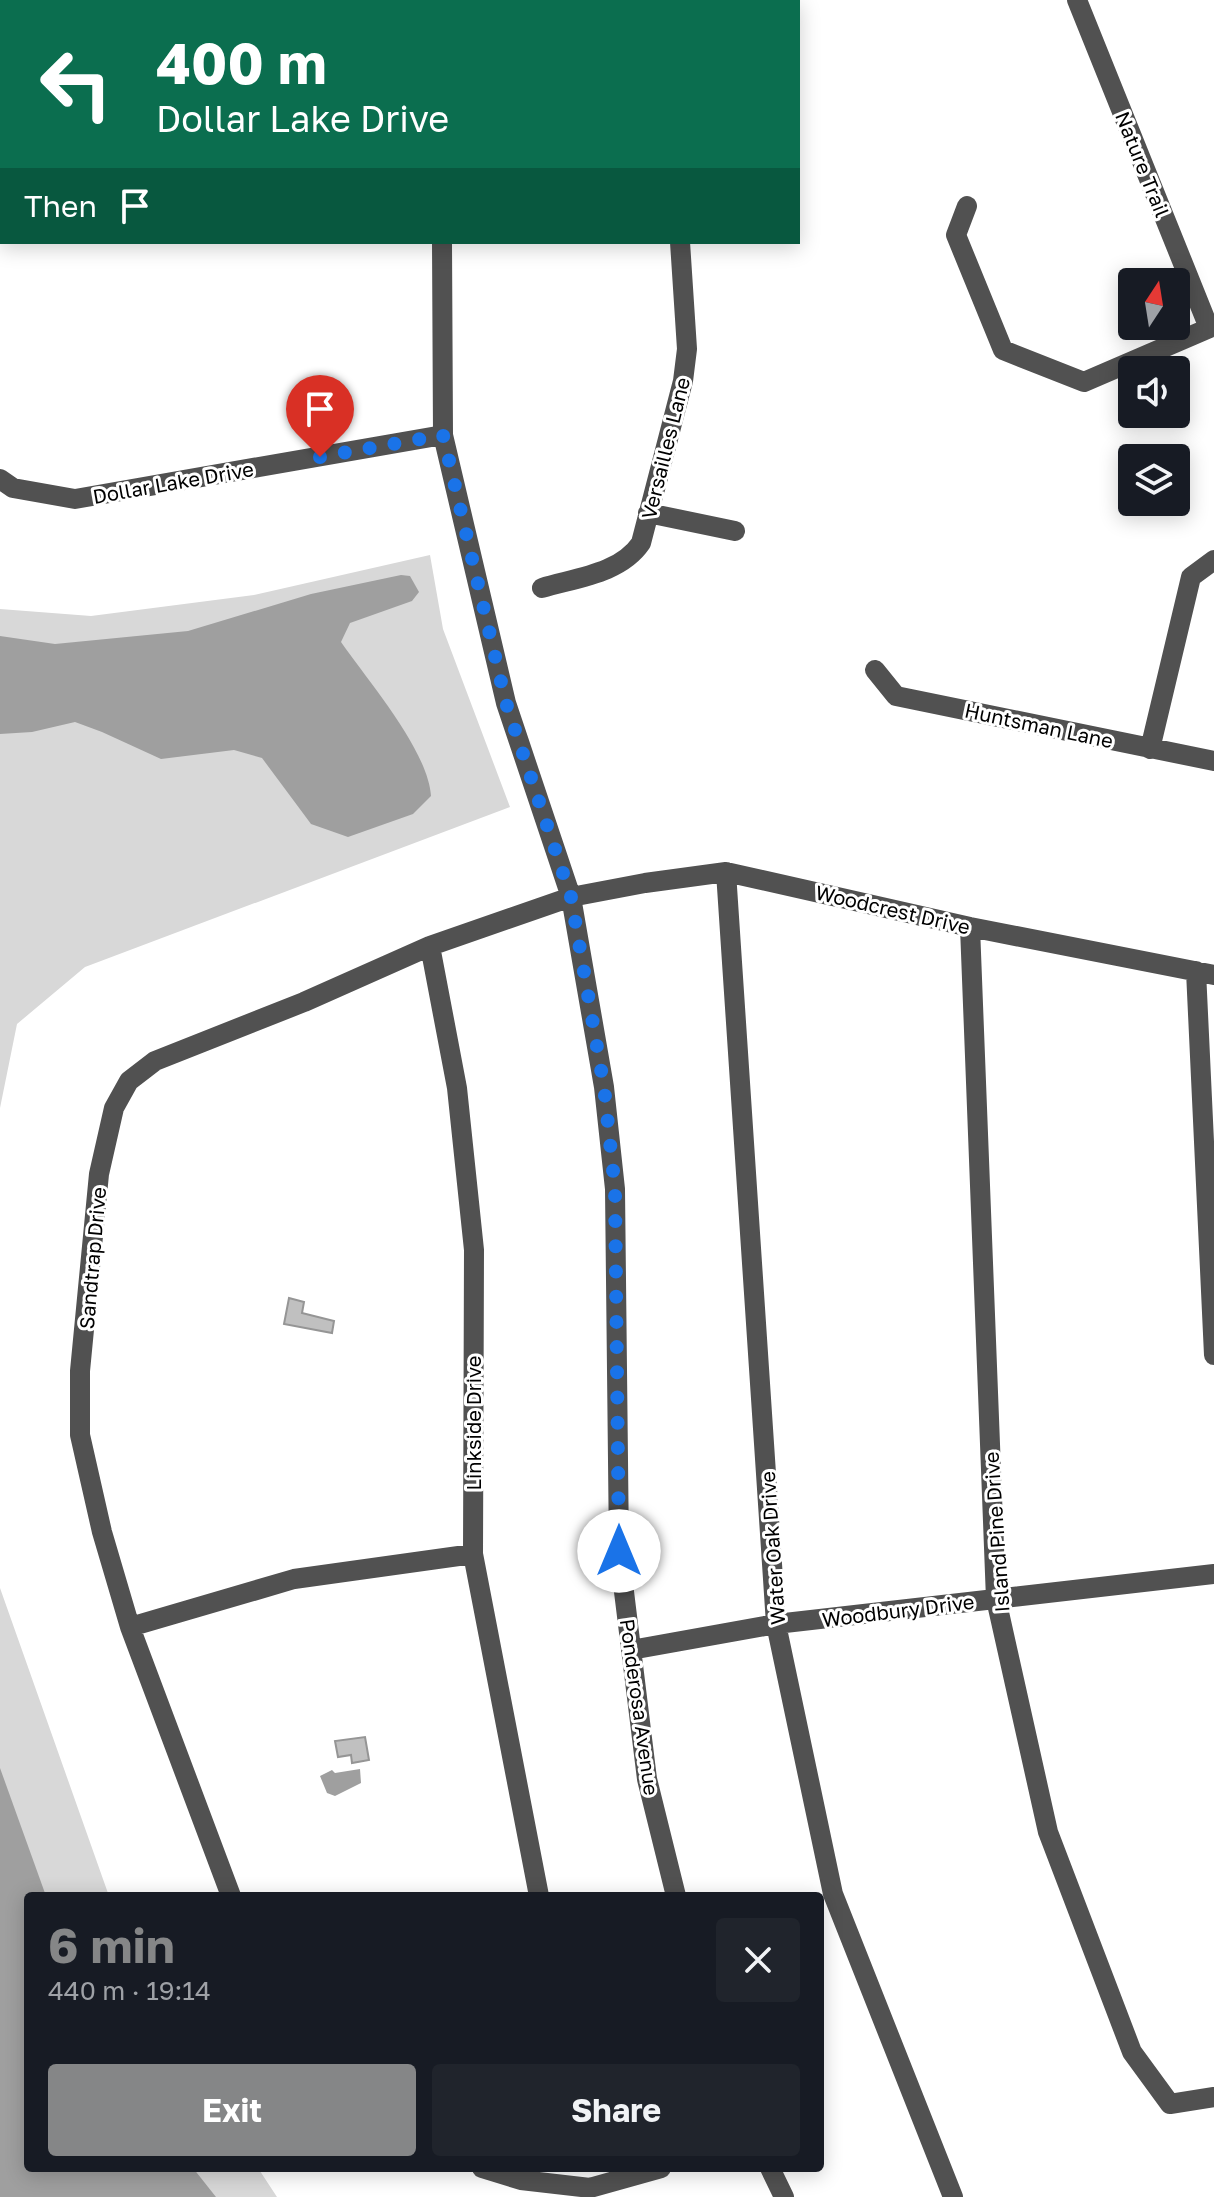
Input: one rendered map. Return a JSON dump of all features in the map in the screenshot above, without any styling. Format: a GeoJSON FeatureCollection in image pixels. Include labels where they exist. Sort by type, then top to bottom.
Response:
{"type":"FeatureCollection","features":[{"type":"Feature","properties":{"kind":"street","name":"Nature Trail"},"geometry":{"type":"LineString","coordinates":[[1077,0],[1211,327]]}},
{"type":"Feature","properties":{"kind":"street"},"geometry":{"type":"LineString","coordinates":[[967,206],[956,235],[1003,350],[1084,382],[1211,327]]}},
{"type":"Feature","properties":{"kind":"street","name":"Ponderosa Avenue"},"geometry":{"type":"LineString","coordinates":[[442,244],[443,435],[506,703],[571,897],[604,1087],[615,1189],[619,1551],[647,1779],[675,1892]]}},
{"type":"Feature","properties":{"kind":"street","name":"Versailles Lane"},"geometry":{"type":"LineString","coordinates":[[542,588],[622,563],[641,543],[683,381],[687,349],[680,244]]}},
{"type":"Feature","properties":{"kind":"street","name":"Dollar Lake Drive"},"geometry":{"type":"LineString","coordinates":[[0,479],[13,488],[75,499],[443,435]]}},
{"type":"Feature","properties":{"kind":"street"},"geometry":{"type":"LineString","coordinates":[[648,513],[735,531]]}},
{"type":"Feature","properties":{"kind":"street"},"geometry":{"type":"LineString","coordinates":[[1150,749],[1191,577],[1214,560]]}},
{"type":"Feature","properties":{"kind":"street","name":"Huntsman Lane"},"geometry":{"type":"LineString","coordinates":[[875,670],[896,696],[1214,761]]}},
{"type":"Feature","properties":{"kind":"street","name":"Woodcrest Drive"},"geometry":{"type":"LineString","coordinates":[[571,897],[726,872],[970,927],[1205,973]]}},
{"type":"Feature","properties":{"kind":"street","name":"Water Oak Drive"},"geometry":{"type":"LineString","coordinates":[[726,872],[776,1624],[833,1894],[953,2197]]}},
{"type":"Feature","properties":{"kind":"street","name":"Sandtrap Drive"},"geometry":{"type":"LineString","coordinates":[[229,1892],[130,1627],[102,1532],[80,1435],[80,1371],[99,1174],[114,1108],[129,1081],[155,1061],[304,1002],[430,946],[571,897]]}},
{"type":"Feature","properties":{"kind":"street","name":"Island Pine Drive"},"geometry":{"type":"LineString","coordinates":[[970,927],[996,1599],[1048,1832],[1132,2052],[1170,2104],[1214,2097]]}},
{"type":"Feature","properties":{"kind":"street","name":"Linkside Drive"},"geometry":{"type":"LineString","coordinates":[[430,946],[457,1088],[474,1250],[473,1554],[538,1892]]}},
{"type":"Feature","properties":{"kind":"street"},"geometry":{"type":"LineString","coordinates":[[1205,973],[1214,1355]]}},
{"type":"Feature","properties":{"kind":"street"},"geometry":{"type":"LineString","coordinates":[[130,1627],[294,1579],[473,1554]]}},
{"type":"Feature","properties":{"kind":"street","name":"Woodbury Drive"},"geometry":{"type":"LineString","coordinates":[[631,1650],[776,1624],[1214,1574]]}},
{"type":"Feature","properties":{"kind":"street"},"geometry":{"type":"LineString","coordinates":[[495,2172],[521,2180],[589,2178],[632,2172]]}},
{"type":"Feature","properties":{"kind":"street"},"geometry":{"type":"LineString","coordinates":[[772,2172],[784,2197]]}},
{"type":"Feature","properties":{"kind":"shaded area"},"geometry":{"type":"Polygon","coordinates":[[[430,555],[443,629],[510,807],[85,967],[17,1024],[0,1108],[0,609],[91,616],[254,595],[430,555]]]}},
{"type":"Feature","properties":{"kind":"shaded area"},"geometry":{"type":"Polygon","coordinates":[[[401,575],[410,576],[419,592],[412,601],[350,623],[341,642],[395,716],[419,758],[431,796],[413,814],[348,837],[311,824],[262,758],[234,750],[161,759],[75,722],[32,732],[0,734],[0,636],[55,644],[188,631],[311,594],[401,575]]]}},
{"type":"Feature","properties":{"kind":"shaded area"},"geometry":{"type":"Polygon","coordinates":[[[0,1588],[108,1892],[24,1892],[24,2172],[261,2172],[277,2197],[0,2197],[0,1588]]]}},
{"type":"Feature","properties":{"kind":"shaded area"},"geometry":{"type":"Polygon","coordinates":[[[0,1768],[45,1892],[24,1892],[24,2172],[196,2172],[216,2197],[0,2197],[0,1768]]]}},
{"type":"Feature","properties":{"kind":"shaded area"},"geometry":{"type":"Polygon","coordinates":[[[360,1769],[361,1783],[335,1796],[327,1793],[320,1776],[332,1770],[335,1773],[360,1769]]]}},
{"type":"Feature","properties":{"kind":"building"},"geometry":{"type":"Polygon","coordinates":[[[289,1298],[304,1302],[302,1313],[334,1321],[332,1333],[284,1324],[289,1298]]]}},
{"type":"Feature","properties":{"kind":"building"},"geometry":{"type":"Polygon","coordinates":[[[365,1737],[369,1760],[352,1763],[351,1755],[338,1757],[335,1741],[365,1737]]]}},
{"type":"Feature","properties":{"kind":"route"},"geometry":{"type":"LineString","coordinates":[[320,457],[443,435],[506,703],[571,897],[604,1087],[615,1189],[619,1551]]}}]}
